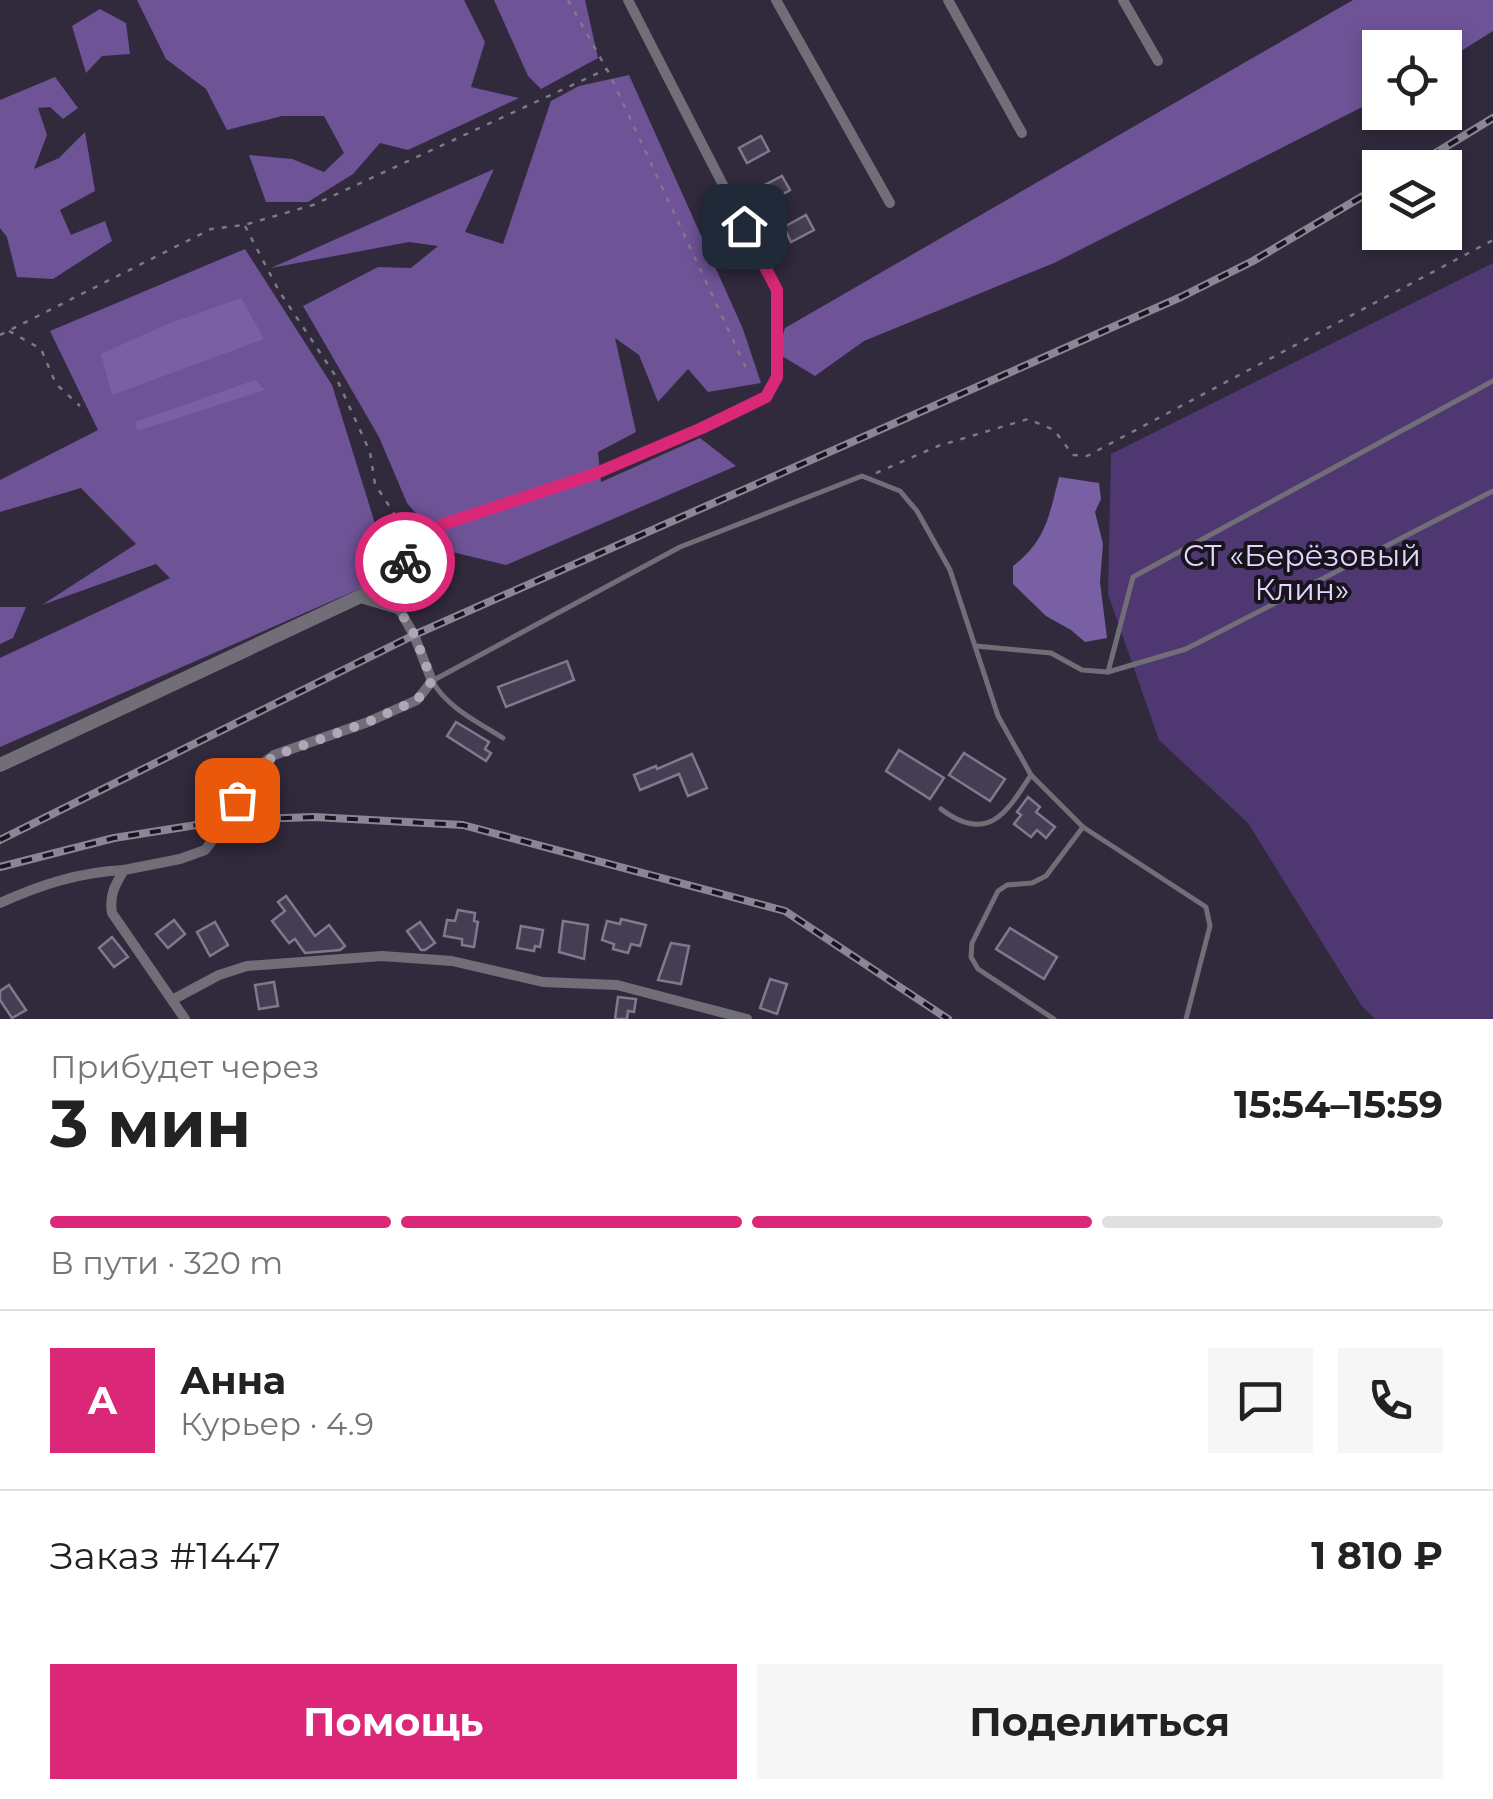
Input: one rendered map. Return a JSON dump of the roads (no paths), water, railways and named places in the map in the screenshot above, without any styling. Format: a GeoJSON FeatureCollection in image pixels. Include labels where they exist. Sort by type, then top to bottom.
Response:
{"type":"FeatureCollection","features":[{"type":"Feature","properties":{"kind":"street"},"geometry":{"type":"LineString","coordinates":[[396,576],[424,534],[592,475],[702,428],[766,397],[777,377],[777,290],[628,0]]}},
{"type":"Feature","properties":{"kind":"street"},"geometry":{"type":"LineString","coordinates":[[776,0],[890,202]]}},
{"type":"Feature","properties":{"kind":"street"},"geometry":{"type":"LineString","coordinates":[[948,0],[1022,134]]}},
{"type":"Feature","properties":{"kind":"street"},"geometry":{"type":"LineString","coordinates":[[1124,0],[1158,61]]}},
{"type":"Feature","properties":{"kind":"street"},"geometry":{"type":"LineString","coordinates":[[0,764],[361,596],[396,576],[410,575],[419,585],[415,598],[398,608]]}},
{"type":"Feature","properties":{"kind":"street"},"geometry":{"type":"LineString","coordinates":[[0,903],[38,886],[94,872],[180,859],[205,850],[228,820],[247,779],[274,756],[417,700],[432,681],[414,634],[398,608],[361,596]]}},
{"type":"Feature","properties":{"kind":"street"},"geometry":{"type":"LineString","coordinates":[[124,870],[110,898],[112,913],[186,1019]]}},
{"type":"Feature","properties":{"kind":"street"},"geometry":{"type":"LineString","coordinates":[[174,999],[247,966],[382,956],[452,961],[543,982],[617,986],[747,1019]]}},
{"type":"Feature","properties":{"kind":"lane"},"geometry":{"type":"LineString","coordinates":[[1108,672],[1133,578],[1493,381]]}},
{"type":"Feature","properties":{"kind":"lane"},"geometry":{"type":"LineString","coordinates":[[503,738],[456,709],[432,681],[680,547],[866,478],[900,491],[917,511],[950,570],[998,716],[1031,774],[1083,827],[1206,907],[1210,926],[1186,1019]]}},
{"type":"Feature","properties":{"kind":"lane"},"geometry":{"type":"LineString","coordinates":[[976,646],[1051,654],[1082,670],[1108,672],[1186,649],[1493,491]]}},
{"type":"Feature","properties":{"kind":"lane"},"geometry":{"type":"LineString","coordinates":[[941,809],[960,824],[976,826],[997,818],[1012,804],[1031,774]]}},
{"type":"Feature","properties":{"kind":"lane"},"geometry":{"type":"LineString","coordinates":[[1054,1019],[978,970],[971,956],[972,943],[998,892],[1007,885],[1046,876],[1083,827]]}},
{"type":"Feature","properties":{"kind":"railway"},"geometry":{"type":"LineString","coordinates":[[1441,150],[1493,118]]}},
{"type":"Feature","properties":{"kind":"railway"},"geometry":{"type":"LineString","coordinates":[[0,840],[414,635],[1181,297],[1253,261],[1362,197]]}},
{"type":"Feature","properties":{"kind":"railway"},"geometry":{"type":"LineString","coordinates":[[0,867],[114,838],[228,820],[314,817],[463,825],[785,911],[948,1019]]}},
{"type":"Feature","properties":{"kind":"park label","name":"СТ «Берёзовый Клин»"},"geometry":{"type":"Point","coordinates":[1302,572]}}]}
